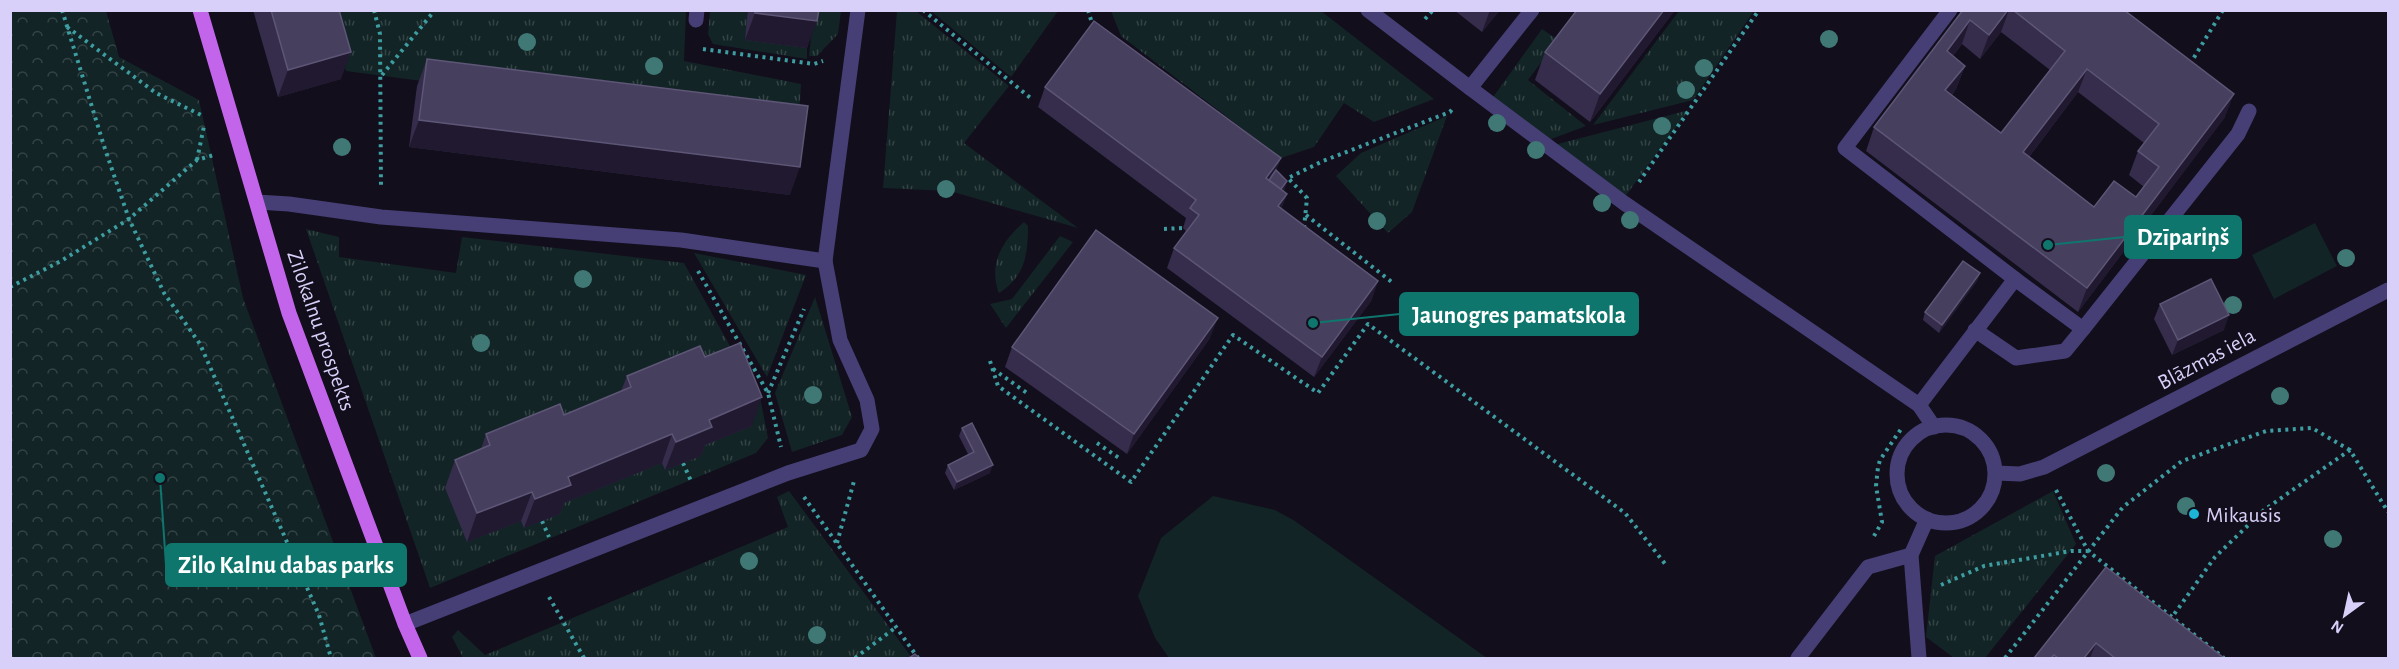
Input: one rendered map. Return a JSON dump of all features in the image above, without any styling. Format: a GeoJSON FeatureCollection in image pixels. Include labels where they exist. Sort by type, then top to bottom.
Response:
{"type":"FeatureCollection","features":[{"type":"Feature","properties":{"kind":"main road","name":"Zilokalnu prospekts"},"geometry":{"type":"LineString","coordinates":[[200,10],[289,313],[405,624],[420,658]]}},
{"type":"Feature","properties":{"kind":"street"},"geometry":{"type":"LineString","coordinates":[[405,624],[788,472],[861,450],[872,429],[867,400],[840,340],[825,261],[858,10]]}},
{"type":"Feature","properties":{"kind":"street"},"geometry":{"type":"LineString","coordinates":[[1368,10],[1624,203],[1919,405],[1934,427]]}},
{"type":"Feature","properties":{"kind":"street"},"geometry":{"type":"LineString","coordinates":[[1470,88],[1532,10]]}},
{"type":"Feature","properties":{"kind":"street"},"geometry":{"type":"LineString","coordinates":[[1950,10],[1845,148],[2083,329]]}},
{"type":"Feature","properties":{"kind":"street"},"geometry":{"type":"LineString","coordinates":[[1975,330],[2016,358],[2065,351],[2238,134],[2249,111]]}},
{"type":"Feature","properties":{"kind":"street"},"geometry":{"type":"LineString","coordinates":[[257,202],[289,204],[381,217],[681,240],[825,261]]}},
{"type":"Feature","properties":{"kind":"street"},"geometry":{"type":"LineString","coordinates":[[1919,405],[2015,279]]}},
{"type":"Feature","properties":{"kind":"street","name":"Blāzmas iela"},"geometry":{"type":"LineString","coordinates":[[1996,473],[2020,474],[2044,467],[2388,290]]}},
{"type":"Feature","properties":{"kind":"street"},"geometry":{"type":"LineString","coordinates":[[1934,427],[1957,427],[1978,438],[1991,458],[1996,473],[1987,501],[1976,513],[1961,521],[1944,523],[1917,514],[1901,494],[1897,482],[1900,456],[1908,443],[1920,433],[1934,427]]}},
{"type":"Feature","properties":{"kind":"street"},"geometry":{"type":"LineString","coordinates":[[1920,658],[1911,555],[1927,519]]}},
{"type":"Feature","properties":{"kind":"street"},"geometry":{"type":"LineString","coordinates":[[1798,658],[1868,567],[1911,555]]}},
{"type":"Feature","properties":{"kind":"path"},"geometry":{"type":"LineString","coordinates":[[62,10],[129,219],[164,293],[200,344],[319,615],[331,658]]}},
{"type":"Feature","properties":{"kind":"path"},"geometry":{"type":"LineString","coordinates":[[374,10],[380,34],[381,217]]}},
{"type":"Feature","properties":{"kind":"path"},"geometry":{"type":"LineString","coordinates":[[381,76],[435,10]]}},
{"type":"Feature","properties":{"kind":"path"},"geometry":{"type":"LineString","coordinates":[[923,10],[1033,100]]}},
{"type":"Feature","properties":{"kind":"path"},"geometry":{"type":"LineString","coordinates":[[1088,10],[1091,20]]}},
{"type":"Feature","properties":{"kind":"path"},"geometry":{"type":"LineString","coordinates":[[1624,203],[1760,10]]}},
{"type":"Feature","properties":{"kind":"path"},"geometry":{"type":"LineString","coordinates":[[2190,64],[2223,10]]}},
{"type":"Feature","properties":{"kind":"path"},"geometry":{"type":"LineString","coordinates":[[696,15],[692,47],[814,64],[853,54]]}},
{"type":"Feature","properties":{"kind":"path"},"geometry":{"type":"LineString","coordinates":[[67,27],[156,93],[205,117]]}},
{"type":"Feature","properties":{"kind":"path"},"geometry":{"type":"LineString","coordinates":[[2181,58],[2198,71]]}},
{"type":"Feature","properties":{"kind":"path"},"geometry":{"type":"LineString","coordinates":[[1281,186],[1288,178],[1323,161],[1450,112]]}},
{"type":"Feature","properties":{"kind":"path"},"geometry":{"type":"LineString","coordinates":[[10,286],[61,261],[129,219],[197,160],[241,147]]}},
{"type":"Feature","properties":{"kind":"path"},"geometry":{"type":"LineString","coordinates":[[1288,178],[1307,198],[1303,238]]}},
{"type":"Feature","properties":{"kind":"path"},"geometry":{"type":"LineString","coordinates":[[1306,215],[1393,283]]}},
{"type":"Feature","properties":{"kind":"path"},"geometry":{"type":"LineString","coordinates":[[1164,229],[1183,228]]}},
{"type":"Feature","properties":{"kind":"path"},"geometry":{"type":"LineString","coordinates":[[681,240],[768,393],[788,472],[918,658]]}},
{"type":"Feature","properties":{"kind":"path"},"geometry":{"type":"LineString","coordinates":[[768,393],[825,261]]}},
{"type":"Feature","properties":{"kind":"path"},"geometry":{"type":"LineString","coordinates":[[990,361],[998,386],[1131,482],[1233,335],[1318,393],[1368,324],[1625,513],[1666,565]]}},
{"type":"Feature","properties":{"kind":"path"},"geometry":{"type":"LineString","coordinates":[[993,369],[1027,393]]}},
{"type":"Feature","properties":{"kind":"path"},"geometry":{"type":"LineString","coordinates":[[1872,541],[1882,522],[1876,486],[1880,460],[1919,405]]}},
{"type":"Feature","properties":{"kind":"path"},"geometry":{"type":"LineString","coordinates":[[2005,658],[2123,507],[2182,461],[2266,431],[2312,428],[2350,450],[2388,512]]}},
{"type":"Feature","properties":{"kind":"path"},"geometry":{"type":"LineString","coordinates":[[1097,443],[1119,458]]}},
{"type":"Feature","properties":{"kind":"path"},"geometry":{"type":"LineString","coordinates":[[837,544],[861,450]]}},
{"type":"Feature","properties":{"kind":"path"},"geometry":{"type":"LineString","coordinates":[[2167,623],[2215,557],[2264,510],[2350,450]]}},
{"type":"Feature","properties":{"kind":"path"},"geometry":{"type":"LineString","coordinates":[[683,463],[693,486]]}},
{"type":"Feature","properties":{"kind":"path"},"geometry":{"type":"LineString","coordinates":[[2044,467],[2088,551],[2224,658]]}},
{"type":"Feature","properties":{"kind":"path"},"geometry":{"type":"LineString","coordinates":[[542,521],[551,542]]}},
{"type":"Feature","properties":{"kind":"path"},"geometry":{"type":"LineString","coordinates":[[1931,590],[1984,566],[2071,551],[2088,551]]}},
{"type":"Feature","properties":{"kind":"path"},"geometry":{"type":"LineString","coordinates":[[535,573],[584,658]]}},
{"type":"Feature","properties":{"kind":"path"},"geometry":{"type":"LineString","coordinates":[[855,658],[896,628]]}},
{"type":"Feature","properties":{"kind":"green space"},"geometry":{"type":"Polygon","coordinates":[[[10,11],[106,11],[119,57],[199,100],[243,298],[376,658],[11,658],[10,11]]]}},
{"type":"Feature","properties":{"kind":"green space"},"geometry":{"type":"Polygon","coordinates":[[[328,11],[686,11],[684,61],[801,84],[798,130],[346,71],[328,11]]]}},
{"type":"Feature","properties":{"kind":"green space"},"geometry":{"type":"Polygon","coordinates":[[[710,11],[749,11],[807,48],[807,59],[713,44],[708,34],[710,11]]]}},
{"type":"Feature","properties":{"kind":"green space"},"geometry":{"type":"Polygon","coordinates":[[[814,11],[841,11],[838,34],[817,56],[809,56],[814,11]]]}},
{"type":"Feature","properties":{"kind":"green space"},"geometry":{"type":"Polygon","coordinates":[[[897,11],[916,11],[1009,86],[964,143],[1078,228],[950,191],[883,188],[897,11]]]}},
{"type":"Feature","properties":{"kind":"green space"},"geometry":{"type":"Polygon","coordinates":[[[931,11],[1058,11],[1011,77],[931,11]]]}},
{"type":"Feature","properties":{"kind":"green space"},"geometry":{"type":"Polygon","coordinates":[[[1111,11],[1321,11],[1434,99],[1374,122],[1344,103],[1314,147],[1281,158],[1121,36],[1111,11]]]}},
{"type":"Feature","properties":{"kind":"green space"},"geometry":{"type":"Polygon","coordinates":[[[1679,11],[1754,11],[1693,100],[1593,125],[1679,11]]]}},
{"type":"Feature","properties":{"kind":"green space"},"geometry":{"type":"Polygon","coordinates":[[[1542,29],[1558,40],[1528,80],[1586,126],[1546,141],[1491,100],[1542,29]]]}},
{"type":"Feature","properties":{"kind":"green space"},"geometry":{"type":"Polygon","coordinates":[[[1689,110],[1624,198],[1550,146],[1689,110]]]}},
{"type":"Feature","properties":{"kind":"green space"},"geometry":{"type":"Polygon","coordinates":[[[1447,116],[1412,212],[1388,233],[1336,176],[1361,153],[1447,116]]]}},
{"type":"Feature","properties":{"kind":"green space"},"geometry":{"type":"Polygon","coordinates":[[[1024,222],[1028,226],[1028,236],[1023,264],[1014,280],[999,293],[995,272],[999,254],[1009,237],[1024,222]]]}},
{"type":"Feature","properties":{"kind":"green space"},"geometry":{"type":"Polygon","coordinates":[[[2315,223],[2337,266],[2274,299],[2252,255],[2315,223]]]}},
{"type":"Feature","properties":{"kind":"green space"},"geometry":{"type":"Polygon","coordinates":[[[306,229],[339,237],[339,257],[456,273],[462,237],[684,263],[761,402],[768,438],[756,453],[430,588],[306,229]]]}},
{"type":"Feature","properties":{"kind":"green space"},"geometry":{"type":"Polygon","coordinates":[[[1060,236],[1073,242],[1006,328],[990,304],[1012,299],[1060,236]]]}},
{"type":"Feature","properties":{"kind":"green space"},"geometry":{"type":"Polygon","coordinates":[[[694,253],[806,275],[767,377],[694,253]]]}},
{"type":"Feature","properties":{"kind":"green space"},"geometry":{"type":"Polygon","coordinates":[[[815,297],[852,417],[842,435],[792,452],[775,393],[815,297]]]}},
{"type":"Feature","properties":{"kind":"green space"},"geometry":{"type":"Polygon","coordinates":[[[789,491],[912,658],[463,658],[452,637],[458,630],[485,655],[788,527],[777,497],[789,491]]]}},
{"type":"Feature","properties":{"kind":"green space"},"geometry":{"type":"Polygon","coordinates":[[[2053,491],[2076,544],[1985,658],[1954,658],[1926,637],[1935,556],[2053,491]]]}},
{"type":"Feature","properties":{"kind":"green space"},"geometry":{"type":"Polygon","coordinates":[[[1213,496],[1275,510],[1295,521],[1487,658],[1169,658],[1155,638],[1138,596],[1161,538],[1213,496]]]}},
{"type":"Feature","properties":{"kind":"building"},"geometry":{"type":"Polygon","coordinates":[[[271,10],[339,10],[351,52],[288,70],[271,10]]]}},
{"type":"Feature","properties":{"kind":"building"},"geometry":{"type":"Polygon","coordinates":[[[755,10],[819,10],[817,21],[755,13],[755,10]]]}},
{"type":"Feature","properties":{"kind":"building"},"geometry":{"type":"Polygon","coordinates":[[[1577,10],[1664,10],[1600,94],[1545,52],[1577,10]]]}},
{"type":"Feature","properties":{"kind":"building"},"geometry":{"type":"Polygon","coordinates":[[[1963,10],[2008,10],[1989,35],[1970,20],[1947,51],[1965,66],[1945,90],[2001,133],[2065,51],[2013,10],[2124,10],[2234,94],[2087,288],[1874,127],[1963,10]],[[2087,69],[2023,152],[2094,207],[2114,181],[2136,197],[2159,167],[2138,151],[2159,124],[2087,69]]]}},
{"type":"Feature","properties":{"kind":"building"},"geometry":{"type":"Polygon","coordinates":[[[1094,21],[1281,158],[1266,178],[1287,194],[1278,206],[1378,281],[1322,357],[1174,248],[1199,215],[1190,208],[1196,200],[1045,87],[1094,21]]]}},
{"type":"Feature","properties":{"kind":"building"},"geometry":{"type":"Polygon","coordinates":[[[427,59],[808,106],[800,167],[419,120],[427,59]]]}},
{"type":"Feature","properties":{"kind":"building"},"geometry":{"type":"Polygon","coordinates":[[[1276,170],[1287,181],[1281,189],[1269,180],[1276,170]]]}},
{"type":"Feature","properties":{"kind":"building"},"geometry":{"type":"Polygon","coordinates":[[[1096,230],[1218,318],[1134,434],[1012,347],[1096,230]]]}},
{"type":"Feature","properties":{"kind":"building"},"geometry":{"type":"Polygon","coordinates":[[[1963,261],[1980,273],[1942,325],[1925,312],[1963,261]]]}},
{"type":"Feature","properties":{"kind":"building"},"geometry":{"type":"Polygon","coordinates":[[[2211,279],[2229,315],[2178,340],[2160,304],[2211,279]]]}},
{"type":"Feature","properties":{"kind":"building"},"geometry":{"type":"Polygon","coordinates":[[[740,343],[762,397],[709,420],[712,427],[676,442],[672,434],[568,477],[571,485],[535,499],[532,492],[477,513],[455,460],[490,445],[486,434],[560,404],[564,415],[631,387],[627,376],[700,346],[705,357],[740,343]]]}},
{"type":"Feature","properties":{"kind":"building"},"geometry":{"type":"Polygon","coordinates":[[[972,423],[993,465],[957,482],[948,465],[974,452],[962,428],[972,423]]]}},
{"type":"Feature","properties":{"kind":"building"},"geometry":{"type":"Polygon","coordinates":[[[2106,567],[2224,658],[2115,658],[2096,643],[2084,658],[2058,658],[2054,655],[2051,658],[2034,658],[2106,567]]]}},
{"type":"Feature","properties":{"kind":"place","name":"Dzīpariņš"},"geometry":{"type":"Point","coordinates":[2048,245]}},
{"type":"Feature","properties":{"kind":"place","name":"Jaunogres pamatskola"},"geometry":{"type":"Point","coordinates":[1313,323]}},
{"type":"Feature","properties":{"kind":"place","name":"Zilo Kalnu dabas parks"},"geometry":{"type":"Point","coordinates":[160,478]}},
{"type":"Feature","properties":{"kind":"place","name":"Mikausis"},"geometry":{"type":"Point","coordinates":[2194,514]}}]}
